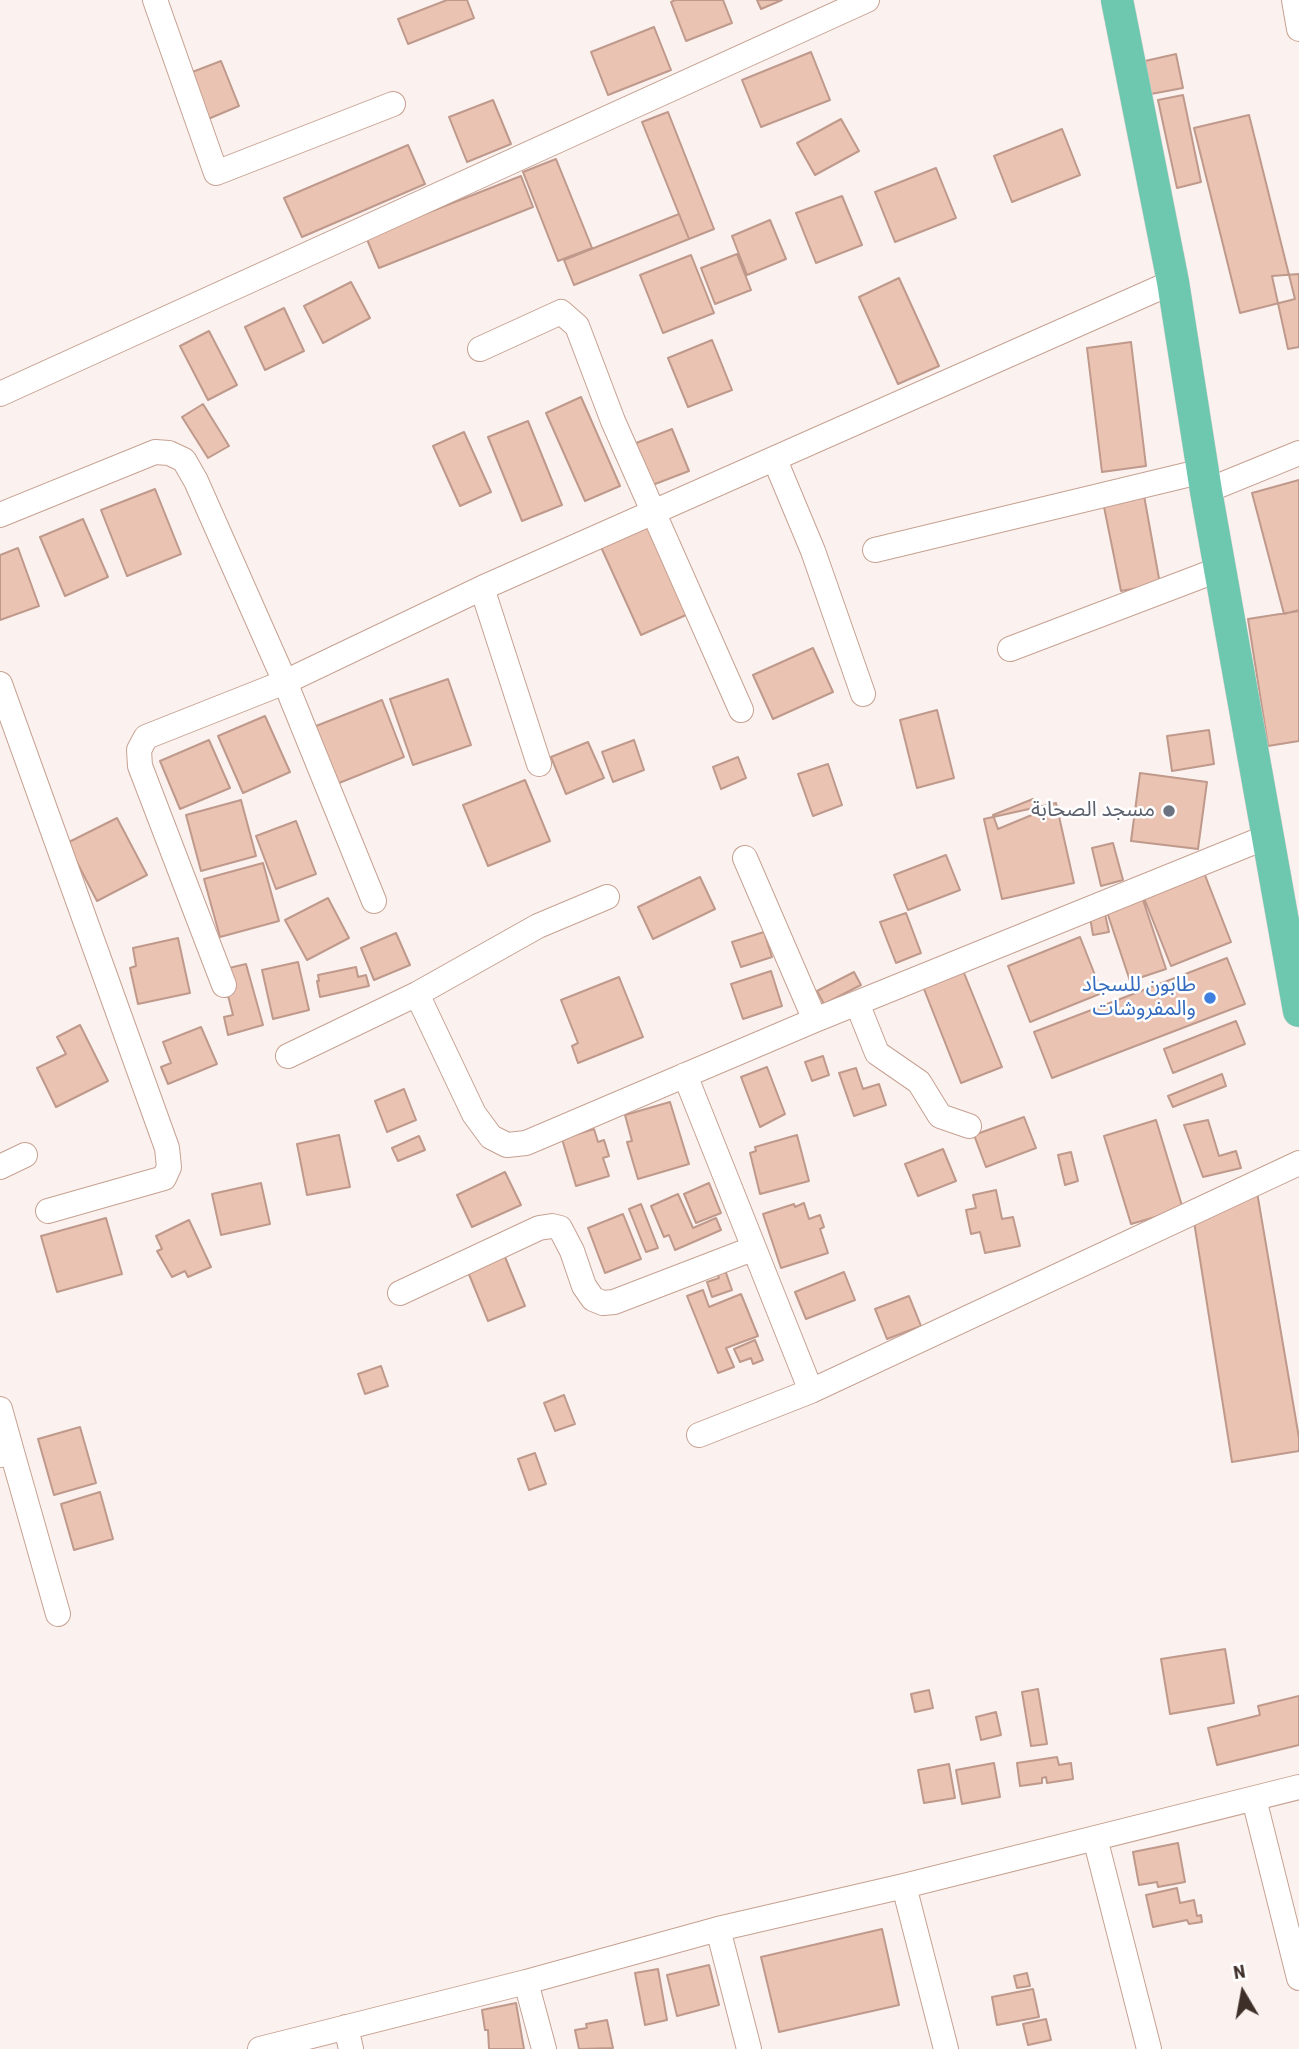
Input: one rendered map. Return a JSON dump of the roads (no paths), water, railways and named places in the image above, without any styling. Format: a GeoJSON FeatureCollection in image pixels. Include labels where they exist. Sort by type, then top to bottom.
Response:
{"type":"FeatureCollection","features":[{"type":"Feature","properties":{"kind":"main road"},"geometry":{"type":"LineString","coordinates":[[1117,0],[1173,282],[1204,481],[1299,1012]]}},
{"type":"Feature","properties":{"kind":"street"},"geometry":{"type":"LineString","coordinates":[[155,0],[216,173],[393,104]]}},
{"type":"Feature","properties":{"kind":"street"},"geometry":{"type":"LineString","coordinates":[[0,394],[867,0]]}},
{"type":"Feature","properties":{"kind":"street"},"geometry":{"type":"LineString","coordinates":[[1294,0],[1299,29]]}},
{"type":"Feature","properties":{"kind":"street"},"geometry":{"type":"LineString","coordinates":[[224,985],[140,766],[138,750],[146,737],[285,682],[482,588],[1173,282]]}},
{"type":"Feature","properties":{"kind":"street"},"geometry":{"type":"LineString","coordinates":[[480,349],[561,312],[577,326],[652,513],[741,710]]}},
{"type":"Feature","properties":{"kind":"street"},"geometry":{"type":"LineString","coordinates":[[0,515],[155,452],[169,453],[184,460],[197,481],[285,682],[374,901]]}},
{"type":"Feature","properties":{"kind":"street"},"geometry":{"type":"LineString","coordinates":[[874,550],[1204,481],[1299,453]]}},
{"type":"Feature","properties":{"kind":"street"},"geometry":{"type":"LineString","coordinates":[[775,460],[813,551],[863,694]]}},
{"type":"Feature","properties":{"kind":"street"},"geometry":{"type":"LineString","coordinates":[[1010,649],[1220,569]]}},
{"type":"Feature","properties":{"kind":"street"},"geometry":{"type":"LineString","coordinates":[[482,588],[539,764]]}},
{"type":"Feature","properties":{"kind":"street"},"geometry":{"type":"LineString","coordinates":[[0,684],[167,1148],[169,1167],[164,1178],[48,1211]]}},
{"type":"Feature","properties":{"kind":"street"},"geometry":{"type":"LineString","coordinates":[[417,994],[474,1114],[491,1137],[507,1145],[526,1143],[815,1020],[1269,836]]}},
{"type":"Feature","properties":{"kind":"street"},"geometry":{"type":"LineString","coordinates":[[745,858],[815,1020]]}},
{"type":"Feature","properties":{"kind":"street"},"geometry":{"type":"LineString","coordinates":[[288,1056],[417,994],[538,926],[607,897]]}},
{"type":"Feature","properties":{"kind":"street"},"geometry":{"type":"LineString","coordinates":[[857,1003],[877,1053],[919,1082],[940,1116],[969,1126]]}},
{"type":"Feature","properties":{"kind":"street"},"geometry":{"type":"LineString","coordinates":[[685,1075],[752,1249],[811,1391]]}},
{"type":"Feature","properties":{"kind":"street"},"geometry":{"type":"LineString","coordinates":[[0,1167],[25,1155]]}},
{"type":"Feature","properties":{"kind":"street"},"geometry":{"type":"LineString","coordinates":[[699,1435],[811,1391],[1299,1163]]}},
{"type":"Feature","properties":{"kind":"street"},"geometry":{"type":"LineString","coordinates":[[400,1293],[539,1228],[552,1226],[561,1228],[584,1286],[593,1299],[603,1303],[614,1302],[752,1249]]}},
{"type":"Feature","properties":{"kind":"street"},"geometry":{"type":"LineString","coordinates":[[0,1409],[6,1454],[58,1614]]}},
{"type":"Feature","properties":{"kind":"street"},"geometry":{"type":"LineString","coordinates":[[260,2049],[348,2038],[526,1982],[718,1929],[904,1886],[1299,1787]]}},
{"type":"Feature","properties":{"kind":"street"},"geometry":{"type":"LineString","coordinates":[[1254,1798],[1299,1978]]}},
{"type":"Feature","properties":{"kind":"street"},"geometry":{"type":"LineString","coordinates":[[1095,1838],[1149,2049]]}},
{"type":"Feature","properties":{"kind":"street"},"geometry":{"type":"LineString","coordinates":[[904,1886],[946,2049]]}},
{"type":"Feature","properties":{"kind":"street"},"geometry":{"type":"LineString","coordinates":[[718,1929],[749,2049]]}},
{"type":"Feature","properties":{"kind":"street"},"geometry":{"type":"LineString","coordinates":[[526,1982],[544,2049]]}},
{"type":"Feature","properties":{"kind":"place","name":"مسجد الصحابة"},"geometry":{"type":"Point","coordinates":[1169,811]}},
{"type":"Feature","properties":{"kind":"place","name":"طابون للسجاد والمفروشات"},"geometry":{"type":"Point","coordinates":[1210,998]}}]}
